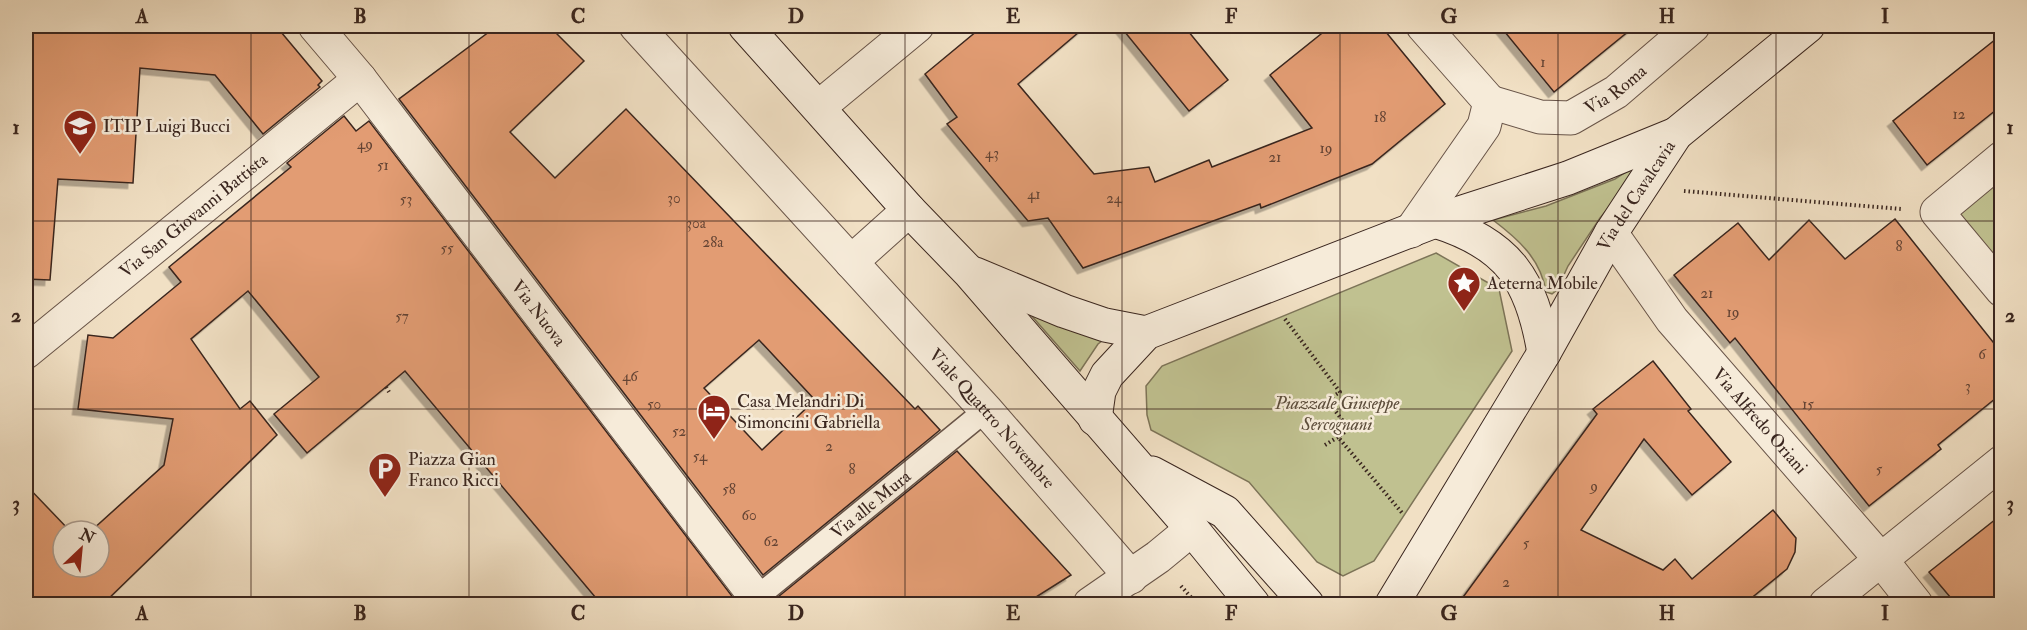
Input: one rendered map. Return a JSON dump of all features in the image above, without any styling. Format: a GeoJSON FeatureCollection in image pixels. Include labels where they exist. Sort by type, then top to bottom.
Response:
{"type":"FeatureCollection","features":[{"type":"Feature","properties":{"kind":"street","name":"Via Nuova"},"geometry":{"type":"LineString","coordinates":[[315,26],[360,79],[758,601]]}},
{"type":"Feature","properties":{"kind":"street","name":"Viale Quattro Novembre"},"geometry":{"type":"LineString","coordinates":[[636,26],[986,410],[1131,577]]}},
{"type":"Feature","properties":{"kind":"street"},"geometry":{"type":"LineString","coordinates":[[745,26],[909,210],[969,272],[1253,604]]}},
{"type":"Feature","properties":{"kind":"street"},"geometry":{"type":"LineString","coordinates":[[819,107],[917,26]]}},
{"type":"Feature","properties":{"kind":"street"},"geometry":{"type":"LineString","coordinates":[[1423,26],[1490,102],[1484,126],[1423,226]]}},
{"type":"Feature","properties":{"kind":"street","name":"Via Roma"},"geometry":{"type":"LineString","coordinates":[[1490,102],[1540,117],[1571,118],[1616,92],[1694,26]]}},
{"type":"Feature","properties":{"kind":"street","name":"Via del Cavalcavia"},"geometry":{"type":"LineString","coordinates":[[1544,353],[1611,233],[1676,134],[1808,26]]}},
{"type":"Feature","properties":{"kind":"street","name":"Via San Giovanni Battista"},"geometry":{"type":"LineString","coordinates":[[26,352],[360,79]]}},
{"type":"Feature","properties":{"kind":"street","name":"Via del Cavalcavia"},"geometry":{"type":"LineString","coordinates":[[1423,226],[1528,192],[1676,134]]}},
{"type":"Feature","properties":{"kind":"street"},"geometry":{"type":"LineString","coordinates":[[2001,158],[1938,212],[2001,290]]}},
{"type":"Feature","properties":{"kind":"street"},"geometry":{"type":"LineString","coordinates":[[851,262],[909,210]]}},
{"type":"Feature","properties":{"kind":"street"},"geometry":{"type":"LineString","coordinates":[[1095,419],[1099,391],[1107,375],[1146,333],[1423,226],[1461,229],[1483,240],[1500,253],[1525,286],[1540,329],[1544,353],[1429,544],[1390,599]]}},
{"type":"Feature","properties":{"kind":"street","name":"Via Alfredo Oriani"},"geometry":{"type":"LineString","coordinates":[[1611,233],[1672,321],[1882,561],[1916,604]]}},
{"type":"Feature","properties":{"kind":"street"},"geometry":{"type":"LineString","coordinates":[[969,272],[1064,311],[1105,325],[1146,333]]}},
{"type":"Feature","properties":{"kind":"street"},"geometry":{"type":"LineString","coordinates":[[1132,462],[1226,513],[1307,604]]}},
{"type":"Feature","properties":{"kind":"street"},"geometry":{"type":"LineString","coordinates":[[1826,604],[1882,561],[2001,462]]}},
{"type":"Feature","properties":{"kind":"street"},"geometry":{"type":"LineString","coordinates":[[1090,604],[1131,577],[1191,529]]}},
{"type":"Feature","properties":{"kind":"lane","name":"Via alle Mura"},"geometry":{"type":"LineString","coordinates":[[758,601],[986,410]]}},
{"type":"Feature","properties":{"kind":"path"},"geometry":{"type":"LineString","coordinates":[[1641,188],[1938,212]]}},
{"type":"Feature","properties":{"kind":"path"},"geometry":{"type":"LineString","coordinates":[[1261,288],[1340,392],[1327,400],[1349,429],[1325,446]]}},
{"type":"Feature","properties":{"kind":"path"},"geometry":{"type":"LineString","coordinates":[[386,387],[389,392]]}},
{"type":"Feature","properties":{"kind":"path"},"geometry":{"type":"LineString","coordinates":[[1338,437],[1429,544]]}},
{"type":"Feature","properties":{"kind":"path"},"geometry":{"type":"LineString","coordinates":[[1178,580],[1197,604]]}},
{"type":"Feature","properties":{"kind":"green space"},"geometry":{"type":"Polygon","coordinates":[[[1652,155],[1600,218],[1568,266],[1557,290],[1552,294],[1546,292],[1534,260],[1519,242],[1493,220],[1546,206],[1615,179],[1652,155]]]}},
{"type":"Feature","properties":{"kind":"green space"},"geometry":{"type":"Polygon","coordinates":[[[2001,178],[2001,270],[1956,216],[2001,178]]]}},
{"type":"Feature","properties":{"kind":"green space","name":"Piazzale Giuseppe Sercognani"},"geometry":{"type":"Polygon","coordinates":[[[1436,253],[1499,289],[1512,351],[1374,561],[1343,576],[1317,562],[1249,482],[1151,430],[1147,415],[1146,386],[1162,366],[1436,253]]]}},
{"type":"Feature","properties":{"kind":"green space"},"geometry":{"type":"Polygon","coordinates":[[[1023,306],[1106,338],[1098,344],[1080,371],[1023,306]]]}},
{"type":"Feature","properties":{"kind":"building","name":"ITIP Luigi Bucci"},"geometry":{"type":"Polygon","coordinates":[[[26,26],[276,26],[322,81],[318,85],[320,87],[263,134],[215,75],[140,68],[133,183],[58,179],[50,280],[26,279],[26,26]]]}},
{"type":"Feature","properties":{"kind":"building"},"geometry":{"type":"Polygon","coordinates":[[[497,26],[549,26],[584,61],[510,132],[555,178],[626,109],[915,409],[918,406],[940,430],[763,575],[399,99],[497,26]],[[759,340],[704,388],[762,450],[815,400],[759,340]]]}},
{"type":"Feature","properties":{"kind":"building"},"geometry":{"type":"Polygon","coordinates":[[[983,26],[1086,26],[1018,84],[1094,174],[1149,167],[1155,182],[1209,160],[1212,167],[1312,128],[1270,75],[1331,26],[1381,26],[1445,104],[1372,164],[1261,208],[1260,204],[1083,268],[1048,218],[1028,221],[947,124],[957,117],[925,74],[983,26]]]}},
{"type":"Feature","properties":{"kind":"building"},"geometry":{"type":"Polygon","coordinates":[[[1120,26],[1184,26],[1228,80],[1189,111],[1120,26]]]}},
{"type":"Feature","properties":{"kind":"building"},"geometry":{"type":"Polygon","coordinates":[[[1500,26],[1635,26],[1554,92],[1500,26]]]}},
{"type":"Feature","properties":{"kind":"building"},"geometry":{"type":"Polygon","coordinates":[[[2001,35],[2001,106],[1927,165],[1893,121],[2001,35]]]}},
{"type":"Feature","properties":{"kind":"building"},"geometry":{"type":"Polygon","coordinates":[[[344,116],[356,131],[369,121],[738,604],[601,604],[405,371],[307,453],[274,414],[319,377],[248,291],[191,339],[240,409],[250,401],[277,435],[103,604],[26,604],[26,485],[59,519],[51,519],[51,579],[111,579],[111,519],[104,519],[164,465],[173,419],[78,409],[88,335],[113,338],[181,282],[169,267],[291,167],[287,163],[344,116]]]}},
{"type":"Feature","properties":{"kind":"building"},"geometry":{"type":"Polygon","coordinates":[[[1895,219],[2001,352],[2001,394],[1938,445],[1941,449],[1869,506],[1735,338],[1730,343],[1674,275],[1738,223],[1769,260],[1809,220],[1845,259],[1895,219]]]}},
{"type":"Feature","properties":{"kind":"building"},"geometry":{"type":"Polygon","coordinates":[[[1653,361],[1691,409],[1688,411],[1731,462],[1692,495],[1644,439],[1581,530],[1663,570],[1675,559],[1692,579],[1773,510],[1796,538],[1795,552],[1787,569],[1744,604],[1458,604],[1597,414],[1593,409],[1653,361]]]}},
{"type":"Feature","properties":{"kind":"building"},"geometry":{"type":"Polygon","coordinates":[[[957,451],[1071,575],[1025,604],[779,604],[778,597],[957,451]]]}},
{"type":"Feature","properties":{"kind":"building"},"geometry":{"type":"Polygon","coordinates":[[[2001,515],[2001,604],[1956,604],[1929,572],[2001,515]]]}},
{"type":"Feature","properties":{"kind":"place","name":"ITIP Luigi Bucci"},"geometry":{"type":"Point","coordinates":[80,155]}},
{"type":"Feature","properties":{"kind":"place","name":"Aeterna Mobile"},"geometry":{"type":"Point","coordinates":[1464,312]}},
{"type":"Feature","properties":{"kind":"place","name":"Casa Melandri Di Simoncini Gabriella"},"geometry":{"type":"Point","coordinates":[714,440]}},
{"type":"Feature","properties":{"kind":"place","name":"Piazza Gian Franco Ricci"},"geometry":{"type":"Point","coordinates":[385,498]}}]}
